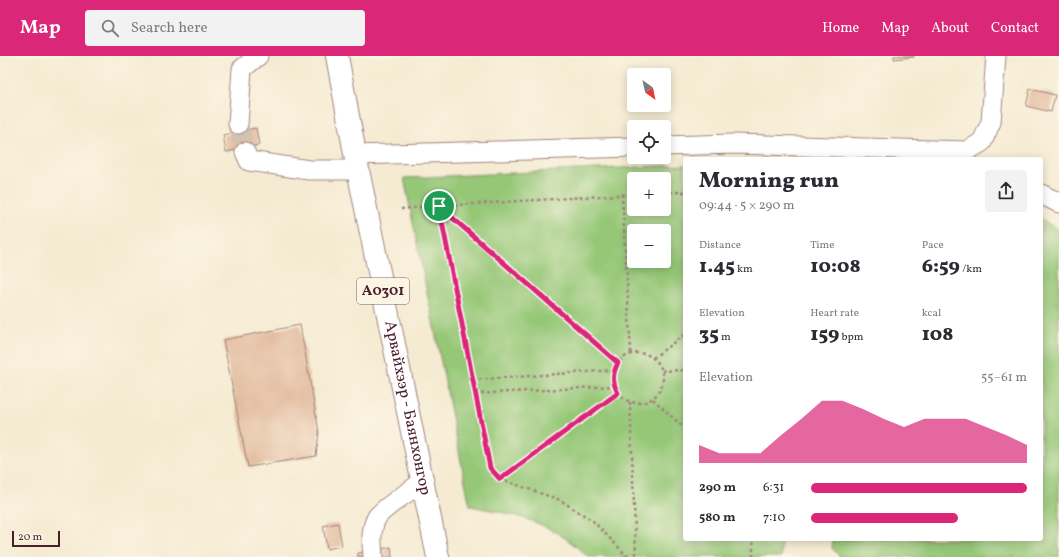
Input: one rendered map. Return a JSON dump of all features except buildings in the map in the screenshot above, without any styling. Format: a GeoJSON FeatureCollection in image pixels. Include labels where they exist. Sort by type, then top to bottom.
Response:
{"type":"FeatureCollection","features":[{"type":"Feature","properties":{"kind":"highway","name":"Арвайхээр - Баянхонгор"},"geometry":{"type":"LineString","coordinates":[[337,56],[357,162],[438,557]]}},
{"type":"Feature","properties":{"kind":"lane"},"geometry":{"type":"LineString","coordinates":[[238,124],[242,69],[258,56]]}},
{"type":"Feature","properties":{"kind":"lane"},"geometry":{"type":"LineString","coordinates":[[671,146],[733,144],[973,155],[982,142],[991,122],[996,56]]}},
{"type":"Feature","properties":{"kind":"lane"},"geometry":{"type":"LineString","coordinates":[[245,152],[249,161],[309,170],[357,162],[627,147]]}},
{"type":"Feature","properties":{"kind":"lane"},"geometry":{"type":"LineString","coordinates":[[1043,195],[1059,203]]}},
{"type":"Feature","properties":{"kind":"lane"},"geometry":{"type":"LineString","coordinates":[[373,557],[371,537],[377,516],[396,500],[422,482]]}},
{"type":"Feature","properties":{"kind":"path"},"geometry":{"type":"LineString","coordinates":[[671,192],[683,192]]}},
{"type":"Feature","properties":{"kind":"path"},"geometry":{"type":"LineString","coordinates":[[622,194],[631,354]]}},
{"type":"Feature","properties":{"kind":"path"},"geometry":{"type":"LineString","coordinates":[[401,209],[627,194]]}},
{"type":"Feature","properties":{"kind":"path"},"geometry":{"type":"LineString","coordinates":[[439,206],[618,363]]}},
{"type":"Feature","properties":{"kind":"path"},"geometry":{"type":"LineString","coordinates":[[439,206],[490,468],[500,479],[560,500],[593,521],[628,557]]}},
{"type":"Feature","properties":{"kind":"path"},"geometry":{"type":"LineString","coordinates":[[653,358],[683,336]]}},
{"type":"Feature","properties":{"kind":"path"},"geometry":{"type":"LineString","coordinates":[[638,353],[646,354],[653,358],[659,364],[663,378],[662,386],[658,393],[653,399],[646,402],[630,402],[623,398],[614,386],[614,370],[618,363],[623,358],[631,354],[638,353]]}},
{"type":"Feature","properties":{"kind":"path"},"geometry":{"type":"LineString","coordinates":[[473,380],[614,370]]}},
{"type":"Feature","properties":{"kind":"path"},"geometry":{"type":"LineString","coordinates":[[662,371],[683,370]]}},
{"type":"Feature","properties":{"kind":"path"},"geometry":{"type":"LineString","coordinates":[[476,394],[614,386]]}},
{"type":"Feature","properties":{"kind":"path"},"geometry":{"type":"LineString","coordinates":[[500,479],[618,393]]}},
{"type":"Feature","properties":{"kind":"path"},"geometry":{"type":"LineString","coordinates":[[653,399],[683,427]]}},
{"type":"Feature","properties":{"kind":"path"},"geometry":{"type":"LineString","coordinates":[[630,402],[636,557]]}},
{"type":"Feature","properties":{"kind":"path"},"geometry":{"type":"LineString","coordinates":[[753,541],[753,557]]}},
{"type":"Feature","properties":{"kind":"green space"},"geometry":{"type":"Polygon","coordinates":[[[683,165],[683,541],[781,541],[781,557],[588,557],[575,545],[548,528],[504,513],[470,506],[404,178],[683,165]]]}},
{"type":"Feature","properties":{"kind":"green space"},"geometry":{"type":"Polygon","coordinates":[[[1043,220],[1059,230],[1059,557],[840,557],[832,548],[833,541],[1043,541],[1043,220]]]}},
{"type":"Feature","properties":{"kind":"tunnel"},"geometry":{"type":"LineString","coordinates":[[238,124],[245,152]]}},
{"type":"Feature","properties":{"kind":"route"},"geometry":{"type":"LineString","coordinates":[[439,206],[618,363],[614,370],[613,378],[614,386],[618,393],[500,479],[490,468],[439,206]]}}]}
